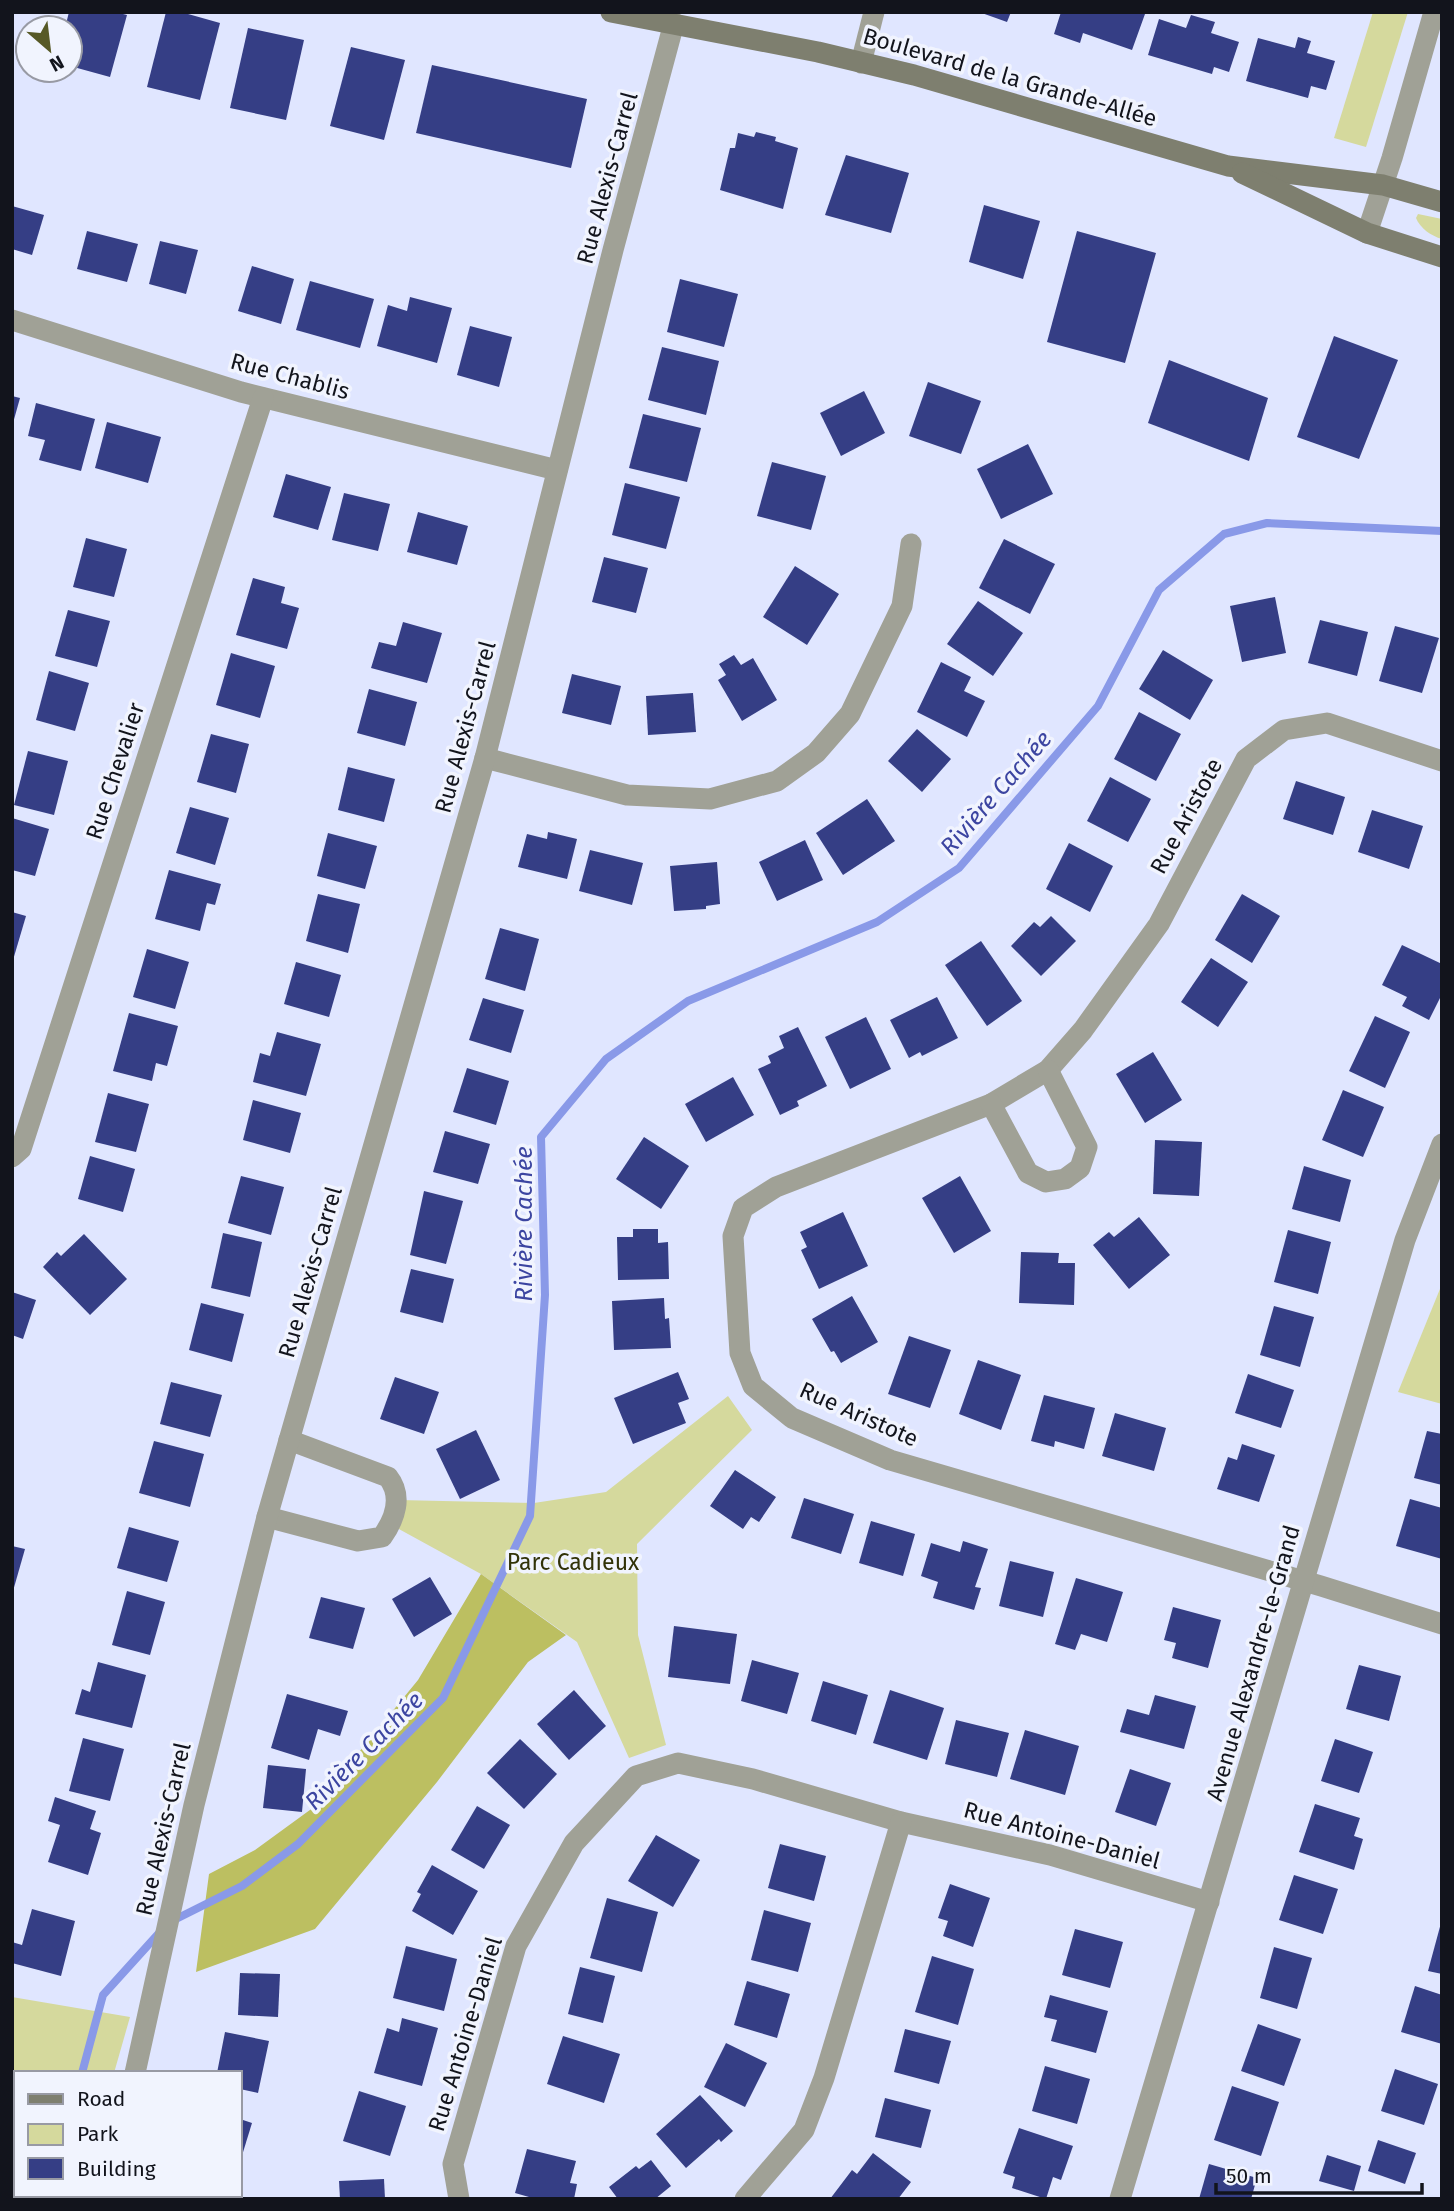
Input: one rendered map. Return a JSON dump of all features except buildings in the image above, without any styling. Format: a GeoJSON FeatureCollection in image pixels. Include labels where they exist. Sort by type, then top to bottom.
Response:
{"type":"FeatureCollection","features":[{"type":"Feature","properties":{"kind":"street","name":"Boulevard de la Grande-Allée"},"geometry":{"type":"LineString","coordinates":[[611,12],[914,75],[1228,166],[1383,185],[1442,202]]}},
{"type":"Feature","properties":{"kind":"street"},"geometry":{"type":"LineString","coordinates":[[861,62],[874,12]]}},
{"type":"Feature","properties":{"kind":"street"},"geometry":{"type":"LineString","coordinates":[[1367,233],[1434,12]]}},
{"type":"Feature","properties":{"kind":"street","name":"Rue Alexis-Carrel"},"geometry":{"type":"LineString","coordinates":[[135,2071],[194,1805],[267,1517],[485,758],[674,23]]}},
{"type":"Feature","properties":{"kind":"street","name":"Boulevard de la Grande-Allée"},"geometry":{"type":"LineString","coordinates":[[1228,166],[1367,233],[1442,257]]}},
{"type":"Feature","properties":{"kind":"street","name":"Rue Chablis"},"geometry":{"type":"LineString","coordinates":[[12,320],[263,398],[558,470]]}},
{"type":"Feature","properties":{"kind":"street","name":"Rue Chevalier"},"geometry":{"type":"LineString","coordinates":[[12,1157],[20,1149],[25,1136],[263,398]]}},
{"type":"Feature","properties":{"kind":"street"},"geometry":{"type":"LineString","coordinates":[[485,758],[627,795],[710,799],[776,781],[816,753],[850,714],[902,606],[911,544]]}},
{"type":"Feature","properties":{"kind":"street","name":"Rue Aristote"},"geometry":{"type":"LineString","coordinates":[[1442,761],[1327,723],[1284,730],[1246,759],[1159,924],[1083,1030],[1048,1070],[991,1104],[776,1187],[743,1208],[733,1236],[740,1353],[753,1386],[792,1418],[890,1460],[1304,1581],[1442,1625]]}},
{"type":"Feature","properties":{"kind":"street"},"geometry":{"type":"LineString","coordinates":[[991,1104],[1028,1173],[1046,1182],[1065,1179],[1080,1168],[1087,1147],[1048,1070]]}},
{"type":"Feature","properties":{"kind":"street","name":"Avenue Alexandre-le-Grand"},"geometry":{"type":"LineString","coordinates":[[1120,2199],[1405,1240],[1442,1144]]}},
{"type":"Feature","properties":{"kind":"street"},"geometry":{"type":"LineString","coordinates":[[267,1517],[358,1541],[371,1541],[382,1537],[390,1526],[397,1501],[395,1487],[388,1477],[289,1440]]}},
{"type":"Feature","properties":{"kind":"street","name":"Rue Antoine-Daniel"},"geometry":{"type":"LineString","coordinates":[[459,2199],[453,2164],[516,1946],[574,1843],[636,1776],[678,1763],[753,1779],[901,1822],[1050,1855],[1209,1902]]}},
{"type":"Feature","properties":{"kind":"street"},"geometry":{"type":"LineString","coordinates":[[745,2199],[804,2130],[824,2078],[901,1822]]}},
{"type":"Feature","properties":{"kind":"green space"},"geometry":{"type":"Polygon","coordinates":[[[1373,12],[1408,12],[1366,147],[1334,138],[1373,12]]]}},
{"type":"Feature","properties":{"kind":"green space"},"geometry":{"type":"Polygon","coordinates":[[[1418,214],[1442,219],[1442,239],[1423,228],[1416,218],[1418,214]]]}},
{"type":"Feature","properties":{"kind":"green space"},"geometry":{"type":"Polygon","coordinates":[[[1442,1284],[1442,1404],[1398,1392],[1442,1284]]]}},
{"type":"Feature","properties":{"kind":"green space","name":"Parc Cadieux"},"geometry":{"type":"Polygon","coordinates":[[[728,1396],[752,1430],[637,1544],[638,1635],[666,1745],[629,1758],[577,1642],[481,1574],[397,1528],[398,1500],[534,1503],[606,1492],[728,1396]]]}},
{"type":"Feature","properties":{"kind":"green space"},"geometry":{"type":"Polygon","coordinates":[[[481,1574],[566,1635],[528,1662],[437,1782],[315,1929],[196,1972],[209,1874],[255,1850],[314,1807],[418,1680],[481,1574]]]}},
{"type":"Feature","properties":{"kind":"green space"},"geometry":{"type":"Polygon","coordinates":[[[12,1997],[130,2017],[115,2071],[14,2071],[14,2197],[76,2197],[12,2199],[12,1997]]]}},
{"type":"Feature","properties":{"kind":"waterway","name":"Rivière Cachée"},"geometry":{"type":"LineString","coordinates":[[172,1921],[242,1886],[298,1844],[443,1698],[530,1516],[545,1295],[541,1137],[606,1059],[688,1001],[877,922],[959,868],[1098,706],[1159,590],[1224,534],[1267,523],[1442,531]]}},
{"type":"Feature","properties":{"kind":"waterway","name":"Rivière Cachée"},"geometry":{"type":"LineString","coordinates":[[83,2071],[103,1995],[160,1932]]}}]}
